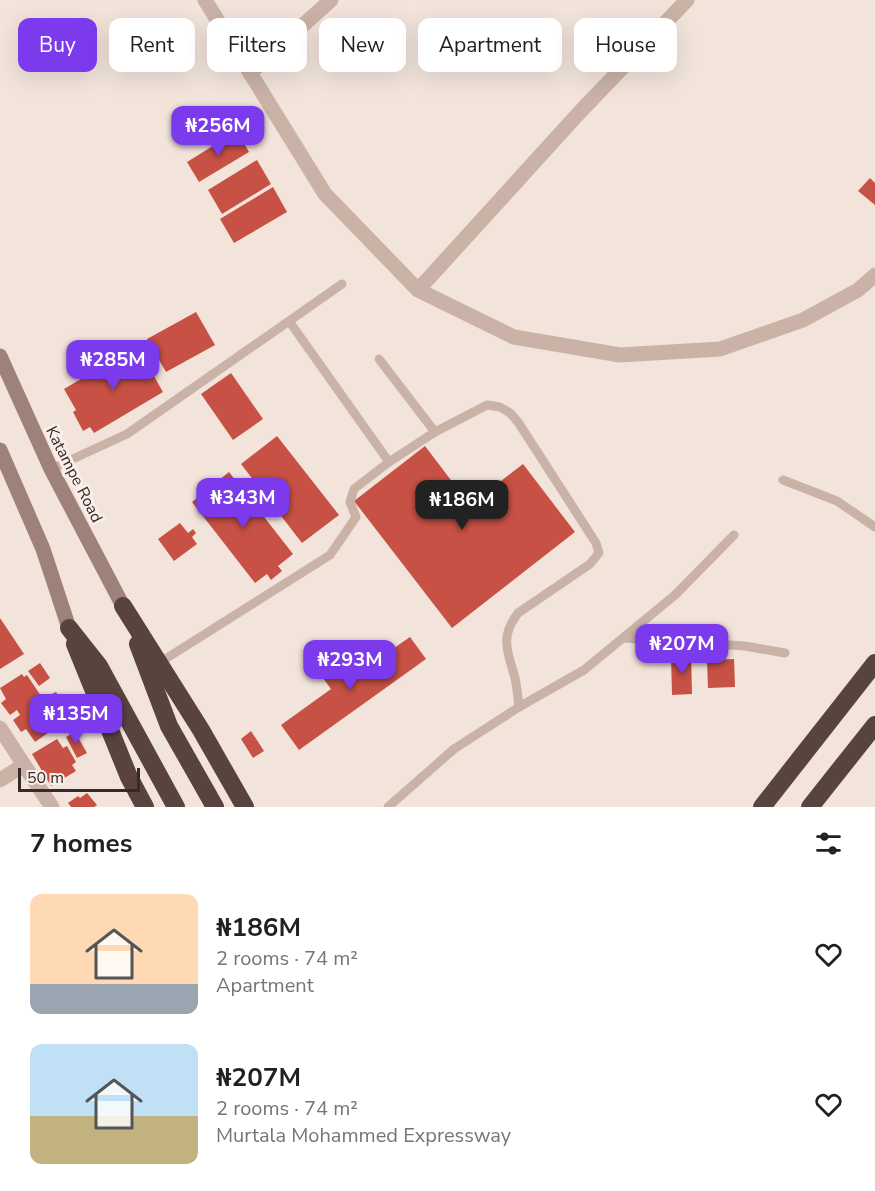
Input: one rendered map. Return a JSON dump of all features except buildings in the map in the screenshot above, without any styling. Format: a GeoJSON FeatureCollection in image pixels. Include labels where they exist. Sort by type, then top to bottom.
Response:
{"type":"FeatureCollection","features":[{"type":"Feature","properties":{"kind":"highway"},"geometry":{"type":"LineString","coordinates":[[123,606],[201,730],[245,807]]}},
{"type":"Feature","properties":{"kind":"highway"},"geometry":{"type":"LineString","coordinates":[[123,606],[169,726],[215,807]]}},
{"type":"Feature","properties":{"kind":"highway"},"geometry":{"type":"LineString","coordinates":[[69,628],[99,666],[176,807]]}},
{"type":"Feature","properties":{"kind":"highway"},"geometry":{"type":"LineString","coordinates":[[69,628],[129,777],[145,807]]}},
{"type":"Feature","properties":{"kind":"highway"},"geometry":{"type":"LineString","coordinates":[[762,807],[875,663]]}},
{"type":"Feature","properties":{"kind":"highway"},"geometry":{"type":"LineString","coordinates":[[810,807],[875,725]]}},
{"type":"Feature","properties":{"kind":"main road","name":"Katampe Road"},"geometry":{"type":"LineString","coordinates":[[0,356],[51,469],[123,606]]}},
{"type":"Feature","properties":{"kind":"main road"},"geometry":{"type":"LineString","coordinates":[[0,450],[43,549],[69,628]]}},
{"type":"Feature","properties":{"kind":"street"},"geometry":{"type":"LineString","coordinates":[[205,0],[325,194],[418,290],[514,338],[620,355],[720,348],[803,320],[858,290],[875,275]]}},
{"type":"Feature","properties":{"kind":"street"},"geometry":{"type":"LineString","coordinates":[[250,73],[331,0]]}},
{"type":"Feature","properties":{"kind":"street"},"geometry":{"type":"LineString","coordinates":[[418,290],[578,114],[687,0]]}},
{"type":"Feature","properties":{"kind":"street"},"geometry":{"type":"LineString","coordinates":[[0,728],[52,807]]}},
{"type":"Feature","properties":{"kind":"street"},"geometry":{"type":"LineString","coordinates":[[0,780],[24,765]]}},
{"type":"Feature","properties":{"kind":"lane"},"geometry":{"type":"LineString","coordinates":[[51,469],[127,434],[342,284]]}},
{"type":"Feature","properties":{"kind":"lane"},"geometry":{"type":"LineString","coordinates":[[289,321],[389,462]]}},
{"type":"Feature","properties":{"kind":"lane"},"geometry":{"type":"LineString","coordinates":[[379,359],[435,432]]}},
{"type":"Feature","properties":{"kind":"lane"},"geometry":{"type":"LineString","coordinates":[[159,663],[330,555],[356,517],[350,502],[354,489],[389,462],[435,432],[487,405],[500,407],[510,413],[596,543],[598,553],[590,564],[518,613],[510,623],[507,638],[508,659],[515,678],[519,707]]}},
{"type":"Feature","properties":{"kind":"lane"},"geometry":{"type":"LineString","coordinates":[[783,480],[837,501],[875,527]]}},
{"type":"Feature","properties":{"kind":"lane"},"geometry":{"type":"LineString","coordinates":[[388,807],[454,749],[519,707],[584,670],[675,595],[734,535]]}},
{"type":"Feature","properties":{"kind":"lane"},"geometry":{"type":"LineString","coordinates":[[624,638],[745,646],[786,653]]}}]}
